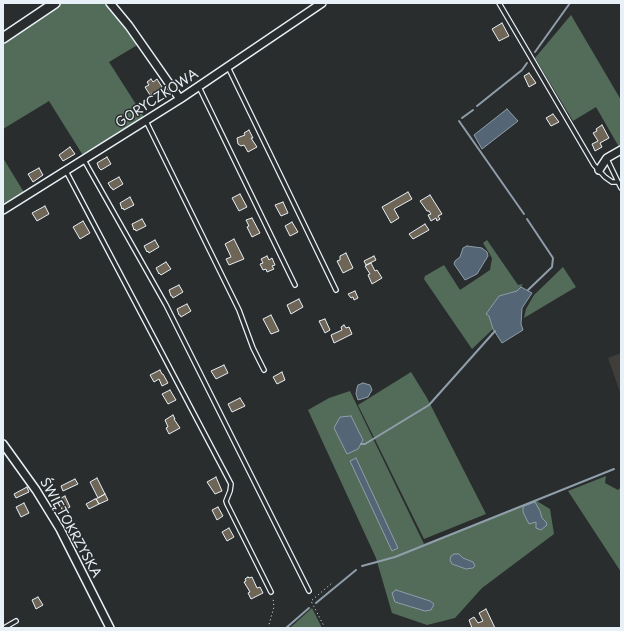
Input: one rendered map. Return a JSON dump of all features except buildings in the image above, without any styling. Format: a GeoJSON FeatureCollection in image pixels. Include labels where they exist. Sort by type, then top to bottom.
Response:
{"type":"FeatureCollection","features":[{"type":"Feature","properties":{"kind":"street"},"geometry":{"type":"LineString","coordinates":[[3,38],[55,3]]}},
{"type":"Feature","properties":{"kind":"street"},"geometry":{"type":"LineString","coordinates":[[110,3],[129,26],[180,99]]}},
{"type":"Feature","properties":{"kind":"street","name":"GORYCZKOWA"},"geometry":{"type":"LineString","coordinates":[[3,210],[199,87],[322,3]]}},
{"type":"Feature","properties":{"kind":"street"},"geometry":{"type":"LineString","coordinates":[[599,170],[607,158],[621,150]]}},
{"type":"Feature","properties":{"kind":"street","name":"ŚWIĘTOKRZYSKA"},"geometry":{"type":"LineString","coordinates":[[3,444],[36,490],[60,529],[110,628]]}},
{"type":"Feature","properties":{"kind":"lane"},"geometry":{"type":"LineString","coordinates":[[500,3],[594,165],[612,182],[618,182]]}},
{"type":"Feature","properties":{"kind":"lane"},"geometry":{"type":"LineString","coordinates":[[228,67],[336,290]]}},
{"type":"Feature","properties":{"kind":"lane"},"geometry":{"type":"LineString","coordinates":[[199,87],[295,285]]}},
{"type":"Feature","properties":{"kind":"lane"},"geometry":{"type":"LineString","coordinates":[[146,121],[239,310],[253,348],[264,370]]}},
{"type":"Feature","properties":{"kind":"lane"},"geometry":{"type":"LineString","coordinates":[[607,158],[621,188]]}},
{"type":"Feature","properties":{"kind":"lane"},"geometry":{"type":"LineString","coordinates":[[84,160],[166,305],[309,591]]}},
{"type":"Feature","properties":{"kind":"lane"},"geometry":{"type":"LineString","coordinates":[[66,171],[231,484],[226,504],[271,592]]}},
{"type":"Feature","properties":{"kind":"lane"},"geometry":{"type":"LineString","coordinates":[[4,628],[16,621]]}},
{"type":"Feature","properties":{"kind":"path"},"geometry":{"type":"LineString","coordinates":[[325,628],[311,601],[332,584]]}},
{"type":"Feature","properties":{"kind":"path"},"geometry":{"type":"LineString","coordinates":[[268,628],[274,608],[271,592]]}},
{"type":"Feature","properties":{"kind":"shaded area"},"geometry":{"type":"Polygon","coordinates":[[[621,353],[621,395],[608,358],[621,353]]]}},
{"type":"Feature","properties":{"kind":"green space"},"geometry":{"type":"Polygon","coordinates":[[[61,3],[107,3],[139,44],[109,62],[146,120],[84,157],[49,101],[3,129],[3,44],[61,3]]]}},
{"type":"Feature","properties":{"kind":"green space"},"geometry":{"type":"Polygon","coordinates":[[[571,15],[621,100],[621,146],[619,147],[596,107],[573,121],[535,58],[571,15]]]}},
{"type":"Feature","properties":{"kind":"green space"},"geometry":{"type":"Polygon","coordinates":[[[3,158],[25,194],[3,207],[3,158]]]}},
{"type":"Feature","properties":{"kind":"green space"},"geometry":{"type":"Polygon","coordinates":[[[487,240],[518,285],[523,284],[517,291],[499,296],[493,306],[489,309],[489,316],[493,329],[472,349],[424,279],[425,276],[444,265],[460,290],[490,270],[492,258],[483,243],[487,240]]]}},
{"type":"Feature","properties":{"kind":"green space"},"geometry":{"type":"Polygon","coordinates":[[[563,267],[576,287],[524,318],[526,309],[534,295],[563,267]]]}},
{"type":"Feature","properties":{"kind":"green space"},"geometry":{"type":"Polygon","coordinates":[[[411,372],[427,398],[486,514],[424,539],[358,405],[411,372]]]}},
{"type":"Feature","properties":{"kind":"green space"},"geometry":{"type":"Polygon","coordinates":[[[350,391],[424,544],[535,500],[550,509],[554,534],[482,588],[455,618],[427,625],[392,613],[376,558],[308,410],[329,398],[350,391]]]}},
{"type":"Feature","properties":{"kind":"green space"},"geometry":{"type":"Polygon","coordinates":[[[606,476],[605,483],[618,490],[621,487],[621,572],[568,491],[606,476]]]}},
{"type":"Feature","properties":{"kind":"green space"},"geometry":{"type":"Polygon","coordinates":[[[312,608],[322,628],[289,628],[292,626],[312,608]]]}},
{"type":"Feature","properties":{"kind":"water"},"geometry":{"type":"Polygon","coordinates":[[[507,109],[518,121],[482,149],[474,135],[507,109]]]}},
{"type":"Feature","properties":{"kind":"water"},"geometry":{"type":"Polygon","coordinates":[[[467,246],[482,248],[487,252],[488,256],[477,274],[465,280],[454,264],[460,257],[463,248],[467,246]]]}},
{"type":"Feature","properties":{"kind":"water"},"geometry":{"type":"Polygon","coordinates":[[[521,287],[532,293],[522,308],[521,324],[523,330],[502,343],[493,329],[489,316],[486,314],[499,296],[517,291],[521,287]]]}},
{"type":"Feature","properties":{"kind":"water"},"geometry":{"type":"Polygon","coordinates":[[[363,383],[370,385],[372,390],[368,397],[358,400],[356,394],[357,388],[358,385],[363,383]]]}},
{"type":"Feature","properties":{"kind":"water"},"geometry":{"type":"Polygon","coordinates":[[[351,416],[363,440],[358,449],[347,454],[334,428],[340,417],[351,416]]]}},
{"type":"Feature","properties":{"kind":"water"},"geometry":{"type":"Polygon","coordinates":[[[356,458],[398,548],[392,551],[350,461],[356,458]]]}},
{"type":"Feature","properties":{"kind":"water"},"geometry":{"type":"Polygon","coordinates":[[[535,502],[547,525],[541,530],[536,528],[536,522],[529,524],[523,512],[524,506],[535,502]]]}},
{"type":"Feature","properties":{"kind":"water"},"geometry":{"type":"Polygon","coordinates":[[[454,554],[459,554],[463,558],[473,562],[475,566],[473,568],[466,569],[452,564],[450,560],[451,556],[454,554]]]}},
{"type":"Feature","properties":{"kind":"water"},"geometry":{"type":"Polygon","coordinates":[[[396,590],[430,601],[434,604],[431,610],[425,611],[395,602],[392,593],[396,590]]]}},
{"type":"Feature","properties":{"kind":"waterway"},"geometry":{"type":"LineString","coordinates":[[535,52],[570,3]]}},
{"type":"Feature","properties":{"kind":"waterway"},"geometry":{"type":"LineString","coordinates":[[477,106],[522,70],[527,63]]}},
{"type":"Feature","properties":{"kind":"waterway"},"geometry":{"type":"LineString","coordinates":[[462,118],[473,110]]}},
{"type":"Feature","properties":{"kind":"waterway"},"geometry":{"type":"LineString","coordinates":[[459,121],[524,214]]}},
{"type":"Feature","properties":{"kind":"waterway"},"geometry":{"type":"LineString","coordinates":[[527,219],[553,258],[552,267],[528,290]]}},
{"type":"Feature","properties":{"kind":"waterway"},"geometry":{"type":"LineString","coordinates":[[361,444],[365,444],[429,405],[495,331]]}},
{"type":"Feature","properties":{"kind":"waterway"},"geometry":{"type":"LineString","coordinates":[[362,566],[395,557],[614,469]]}},
{"type":"Feature","properties":{"kind":"waterway"},"geometry":{"type":"LineString","coordinates":[[316,603],[356,570]]}},
{"type":"Feature","properties":{"kind":"waterway"},"geometry":{"type":"LineString","coordinates":[[286,628],[309,608]]}}]}
